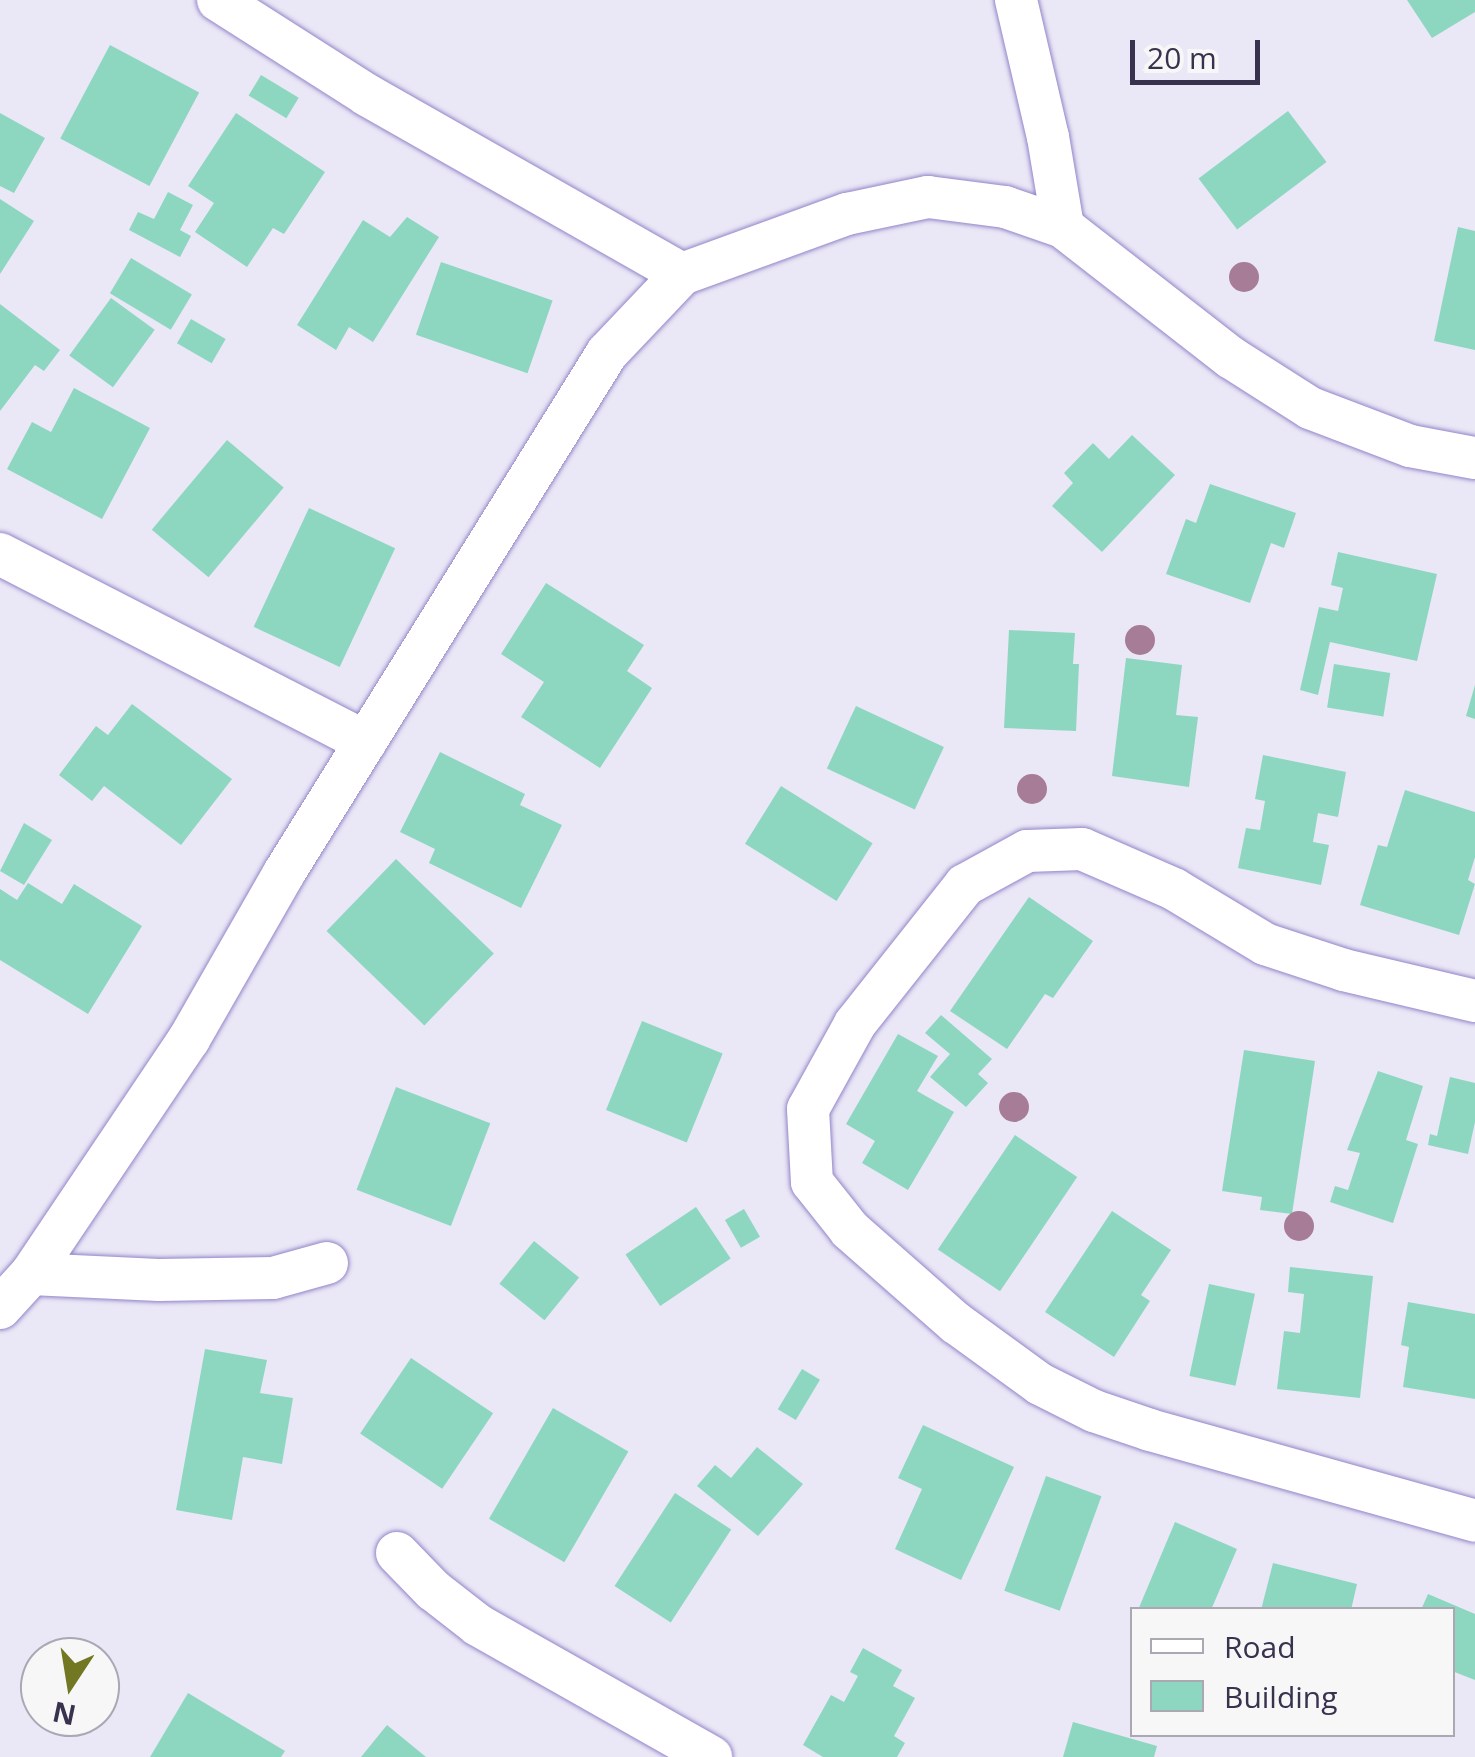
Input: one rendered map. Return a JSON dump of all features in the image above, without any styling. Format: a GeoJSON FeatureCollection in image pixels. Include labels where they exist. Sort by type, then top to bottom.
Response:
{"type":"FeatureCollection","features":[{"type":"Feature","properties":{"kind":"street"},"geometry":{"type":"LineString","coordinates":[[218,0],[367,95],[682,274]]}},
{"type":"Feature","properties":{"kind":"street"},"geometry":{"type":"LineString","coordinates":[[1016,0],[1048,136],[1063,227]]}},
{"type":"Feature","properties":{"kind":"street"},"geometry":{"type":"LineString","coordinates":[[0,1308],[31,1274],[189,1039],[284,872],[607,353],[682,274],[847,214],[928,197],[1005,207],[1063,227],[1230,357],[1310,408],[1410,446],[1475,458]]}},
{"type":"Feature","properties":{"kind":"street"},"geometry":{"type":"LineString","coordinates":[[0,554],[366,742]]}},
{"type":"Feature","properties":{"kind":"street"},"geometry":{"type":"LineString","coordinates":[[1475,1002],[1344,970],[1264,944],[1174,889],[1082,849],[1027,851],[965,885],[855,1024],[808,1109],[812,1182],[850,1230],[956,1323],[1040,1384],[1094,1411],[1150,1430],[1475,1520]]}},
{"type":"Feature","properties":{"kind":"street"},"geometry":{"type":"LineString","coordinates":[[31,1274],[159,1280],[273,1278],[326,1262]]}},
{"type":"Feature","properties":{"kind":"street"},"geometry":{"type":"LineString","coordinates":[[397,1553],[433,1590],[478,1624],[711,1757]]}},
{"type":"Feature","properties":{"kind":"building"},"geometry":{"type":"Polygon","coordinates":[[[1407,0],[1475,0],[1475,12],[1432,38],[1407,0]]]}},
{"type":"Feature","properties":{"kind":"building"},"geometry":{"type":"Polygon","coordinates":[[[110,45],[199,92],[149,186],[60,139],[110,45]]]}},
{"type":"Feature","properties":{"kind":"building"},"geometry":{"type":"Polygon","coordinates":[[[261,75],[299,98],[286,118],[249,96],[261,75]]]}},
{"type":"Feature","properties":{"kind":"building"},"geometry":{"type":"Polygon","coordinates":[[[1288,111],[1327,162],[1237,230],[1199,178],[1288,111]]]}},
{"type":"Feature","properties":{"kind":"building"},"geometry":{"type":"Polygon","coordinates":[[[0,113],[45,138],[14,193],[0,186],[0,113]]]}},
{"type":"Feature","properties":{"kind":"building"},"geometry":{"type":"Polygon","coordinates":[[[236,113],[325,172],[284,234],[273,228],[247,267],[195,232],[214,203],[188,186],[236,113]]]}},
{"type":"Feature","properties":{"kind":"building"},"geometry":{"type":"Polygon","coordinates":[[[168,192],[193,205],[180,230],[191,236],[180,257],[129,230],[138,212],[154,219],[168,192]]]}},
{"type":"Feature","properties":{"kind":"building"},"geometry":{"type":"Polygon","coordinates":[[[0,199],[34,221],[0,274],[0,199]]]}},
{"type":"Feature","properties":{"kind":"building"},"geometry":{"type":"Polygon","coordinates":[[[407,217],[439,237],[373,342],[349,327],[336,350],[297,325],[363,220],[390,237],[407,217]]]}},
{"type":"Feature","properties":{"kind":"building"},"geometry":{"type":"Polygon","coordinates":[[[1458,227],[1475,231],[1475,350],[1434,341],[1458,227]]]}},
{"type":"Feature","properties":{"kind":"building"},"geometry":{"type":"Polygon","coordinates":[[[131,258],[192,295],[171,330],[110,293],[131,258]]]}},
{"type":"Feature","properties":{"kind":"building"},"geometry":{"type":"Polygon","coordinates":[[[441,262],[553,300],[528,373],[416,335],[441,262]]]}},
{"type":"Feature","properties":{"kind":"building"},"geometry":{"type":"Polygon","coordinates":[[[111,298],[155,330],[113,387],[69,355],[111,298]]]}},
{"type":"Feature","properties":{"kind":"building"},"geometry":{"type":"Polygon","coordinates":[[[0,304],[60,350],[44,371],[35,365],[0,411],[0,304]]]}},
{"type":"Feature","properties":{"kind":"building"},"geometry":{"type":"Polygon","coordinates":[[[191,319],[226,339],[212,363],[177,343],[191,319]]]}},
{"type":"Feature","properties":{"kind":"building"},"geometry":{"type":"Polygon","coordinates":[[[74,388],[150,428],[102,519],[7,469],[32,422],[51,432],[74,388]]]}},
{"type":"Feature","properties":{"kind":"building"},"geometry":{"type":"Polygon","coordinates":[[[1132,435],[1175,475],[1102,552],[1052,506],[1073,483],[1064,473],[1093,443],[1109,459],[1132,435]]]}},
{"type":"Feature","properties":{"kind":"building"},"geometry":{"type":"Polygon","coordinates":[[[227,440],[284,488],[208,577],[152,530],[227,440]]]}},
{"type":"Feature","properties":{"kind":"building"},"geometry":{"type":"Polygon","coordinates":[[[1210,484],[1296,513],[1284,548],[1271,543],[1250,603],[1166,574],[1186,519],[1196,523],[1210,484]]]}},
{"type":"Feature","properties":{"kind":"building"},"geometry":{"type":"Polygon","coordinates":[[[309,508],[395,548],[340,667],[254,627],[309,508]]]}},
{"type":"Feature","properties":{"kind":"building"},"geometry":{"type":"Polygon","coordinates":[[[1338,552],[1437,574],[1417,661],[1330,642],[1318,695],[1300,690],[1319,607],[1338,611],[1343,588],[1331,585],[1338,552]]]}},
{"type":"Feature","properties":{"kind":"building"},"geometry":{"type":"Polygon","coordinates":[[[546,583],[644,645],[627,671],[652,688],[600,768],[521,717],[544,682],[501,654],[546,583]]]}},
{"type":"Feature","properties":{"kind":"building"},"geometry":{"type":"Polygon","coordinates":[[[1009,630],[1075,633],[1073,664],[1079,664],[1076,731],[1004,728],[1009,630]]]}},
{"type":"Feature","properties":{"kind":"building"},"geometry":{"type":"Polygon","coordinates":[[[1126,658],[1182,665],[1176,715],[1198,717],[1189,787],[1112,776],[1126,658]]]}},
{"type":"Feature","properties":{"kind":"building"},"geometry":{"type":"Polygon","coordinates":[[[1334,664],[1390,673],[1383,716],[1327,707],[1334,664]]]}},
{"type":"Feature","properties":{"kind":"building"},"geometry":{"type":"Polygon","coordinates":[[[1475,685],[1475,719],[1466,716],[1475,685]]]}},
{"type":"Feature","properties":{"kind":"building"},"geometry":{"type":"Polygon","coordinates":[[[132,704],[232,779],[181,845],[104,786],[92,801],[59,775],[96,726],[108,735],[132,704]]]}},
{"type":"Feature","properties":{"kind":"building"},"geometry":{"type":"Polygon","coordinates":[[[856,706],[944,747],[915,810],[827,769],[856,706]]]}},
{"type":"Feature","properties":{"kind":"building"},"geometry":{"type":"Polygon","coordinates":[[[440,752],[525,794],[520,805],[562,825],[521,908],[429,863],[435,849],[400,832],[440,752]]]}},
{"type":"Feature","properties":{"kind":"building"},"geometry":{"type":"Polygon","coordinates":[[[1263,755],[1346,772],[1338,817],[1318,813],[1313,842],[1329,845],[1321,885],[1238,868],[1246,828],[1260,830],[1265,801],[1255,799],[1263,755]]]}},
{"type":"Feature","properties":{"kind":"building"},"geometry":{"type":"Polygon","coordinates":[[[781,786],[873,843],[837,901],[745,844],[781,786]]]}},
{"type":"Feature","properties":{"kind":"building"},"geometry":{"type":"Polygon","coordinates":[[[1405,790],[1475,812],[1475,857],[1468,880],[1475,884],[1459,935],[1360,905],[1378,845],[1387,847],[1405,790]]]}},
{"type":"Feature","properties":{"kind":"building"},"geometry":{"type":"Polygon","coordinates":[[[24,823],[52,840],[24,885],[0,871],[24,823]]]}},
{"type":"Feature","properties":{"kind":"building"},"geometry":{"type":"Polygon","coordinates":[[[396,859],[494,953],[424,1025],[327,931],[396,859]]]}},
{"type":"Feature","properties":{"kind":"building"},"geometry":{"type":"Polygon","coordinates":[[[28,883],[62,904],[74,884],[142,926],[88,1014],[0,960],[0,889],[17,900],[28,883]]]}},
{"type":"Feature","properties":{"kind":"building"},"geometry":{"type":"Polygon","coordinates":[[[1029,897],[1093,941],[1053,998],[1045,994],[1007,1049],[950,1011],[1029,897]]]}},
{"type":"Feature","properties":{"kind":"building"},"geometry":{"type":"Polygon","coordinates":[[[941,1015],[992,1059],[978,1074],[988,1083],[966,1107],[930,1077],[950,1054],[925,1033],[941,1015]]]}},
{"type":"Feature","properties":{"kind":"building"},"geometry":{"type":"Polygon","coordinates":[[[642,1021],[723,1054],[687,1143],[606,1110],[642,1021]]]}},
{"type":"Feature","properties":{"kind":"building"},"geometry":{"type":"Polygon","coordinates":[[[898,1034],[938,1056],[917,1091],[954,1112],[908,1190],[862,1163],[875,1141],[846,1124],[898,1034]]]}},
{"type":"Feature","properties":{"kind":"building"},"geometry":{"type":"Polygon","coordinates":[[[1244,1050],[1315,1061],[1292,1214],[1260,1210],[1262,1197],[1222,1191],[1244,1050]]]}},
{"type":"Feature","properties":{"kind":"building"},"geometry":{"type":"Polygon","coordinates":[[[1378,1071],[1423,1086],[1406,1140],[1418,1144],[1393,1223],[1330,1202],[1335,1186],[1348,1190],[1360,1153],[1347,1150],[1378,1071]]]}},
{"type":"Feature","properties":{"kind":"building"},"geometry":{"type":"Polygon","coordinates":[[[1450,1077],[1475,1083],[1475,1122],[1468,1154],[1428,1145],[1430,1134],[1437,1136],[1450,1077]]]}},
{"type":"Feature","properties":{"kind":"building"},"geometry":{"type":"Polygon","coordinates":[[[396,1087],[490,1123],[451,1226],[357,1190],[396,1087]]]}},
{"type":"Feature","properties":{"kind":"building"},"geometry":{"type":"Polygon","coordinates":[[[1015,1135],[1077,1177],[1000,1291],[938,1249],[1015,1135]]]}},
{"type":"Feature","properties":{"kind":"building"},"geometry":{"type":"Polygon","coordinates":[[[696,1207],[731,1258],[660,1306],[626,1255],[696,1207]]]}},
{"type":"Feature","properties":{"kind":"building"},"geometry":{"type":"Polygon","coordinates":[[[744,1209],[760,1237],[741,1248],[725,1220],[744,1209]]]}},
{"type":"Feature","properties":{"kind":"building"},"geometry":{"type":"Polygon","coordinates":[[[1112,1211],[1171,1250],[1141,1295],[1150,1301],[1114,1357],[1045,1312],[1112,1211]]]}},
{"type":"Feature","properties":{"kind":"building"},"geometry":{"type":"Polygon","coordinates":[[[534,1241],[579,1278],[544,1320],[499,1284],[534,1241]]]}},
{"type":"Feature","properties":{"kind":"building"},"geometry":{"type":"Polygon","coordinates":[[[1290,1267],[1373,1276],[1360,1398],[1277,1389],[1284,1331],[1300,1333],[1304,1294],[1288,1292],[1290,1267]]]}},
{"type":"Feature","properties":{"kind":"building"},"geometry":{"type":"Polygon","coordinates":[[[1209,1284],[1255,1294],[1235,1386],[1189,1376],[1209,1284]]]}},
{"type":"Feature","properties":{"kind":"building"},"geometry":{"type":"Polygon","coordinates":[[[1408,1302],[1475,1314],[1475,1399],[1403,1387],[1409,1347],[1401,1345],[1408,1302]]]}},
{"type":"Feature","properties":{"kind":"building"},"geometry":{"type":"Polygon","coordinates":[[[205,1349],[267,1360],[260,1393],[293,1398],[282,1464],[243,1457],[232,1520],[176,1510],[205,1349]]]}},
{"type":"Feature","properties":{"kind":"building"},"geometry":{"type":"Polygon","coordinates":[[[411,1358],[493,1413],[442,1489],[360,1433],[411,1358]]]}},
{"type":"Feature","properties":{"kind":"building"},"geometry":{"type":"Polygon","coordinates":[[[802,1369],[820,1380],[796,1420],[778,1409],[802,1369]]]}},
{"type":"Feature","properties":{"kind":"building"},"geometry":{"type":"Polygon","coordinates":[[[553,1408],[628,1452],[564,1562],[489,1519],[553,1408]]]}},
{"type":"Feature","properties":{"kind":"building"},"geometry":{"type":"Polygon","coordinates":[[[923,1425],[1014,1467],[961,1580],[895,1549],[922,1489],[898,1478],[923,1425]]]}},
{"type":"Feature","properties":{"kind":"building"},"geometry":{"type":"Polygon","coordinates":[[[757,1447],[803,1484],[758,1536],[697,1486],[715,1465],[731,1478],[757,1447]]]}},
{"type":"Feature","properties":{"kind":"building"},"geometry":{"type":"Polygon","coordinates":[[[1046,1476],[1101,1496],[1060,1611],[1004,1591],[1046,1476]]]}},
{"type":"Feature","properties":{"kind":"building"},"geometry":{"type":"Polygon","coordinates":[[[675,1493],[731,1529],[671,1623],[615,1586],[675,1493]]]}},
{"type":"Feature","properties":{"kind":"building"},"geometry":{"type":"Polygon","coordinates":[[[1175,1522],[1237,1549],[1212,1607],[1139,1607],[1175,1522]]]}},
{"type":"Feature","properties":{"kind":"building"},"geometry":{"type":"Polygon","coordinates":[[[1273,1563],[1357,1584],[1352,1607],[1262,1607],[1273,1563]]]}},
{"type":"Feature","properties":{"kind":"building"},"geometry":{"type":"Polygon","coordinates":[[[1428,1594],[1475,1614],[1475,1680],[1455,1672],[1455,1607],[1422,1607],[1428,1594]]]}},
{"type":"Feature","properties":{"kind":"building"},"geometry":{"type":"Polygon","coordinates":[[[863,1648],[902,1670],[893,1686],[915,1698],[894,1736],[905,1743],[897,1757],[823,1757],[803,1745],[831,1695],[844,1702],[858,1676],[850,1672],[863,1648]]]}},
{"type":"Feature","properties":{"kind":"building"},"geometry":{"type":"Polygon","coordinates":[[[188,1693],[285,1751],[281,1757],[150,1757],[188,1693]]]}},
{"type":"Feature","properties":{"kind":"building"},"geometry":{"type":"Polygon","coordinates":[[[1073,1722],[1157,1746],[1154,1757],[1063,1757],[1073,1722]]]}},
{"type":"Feature","properties":{"kind":"building"},"geometry":{"type":"Polygon","coordinates":[[[387,1725],[426,1757],[361,1757],[387,1725]]]}}]}
